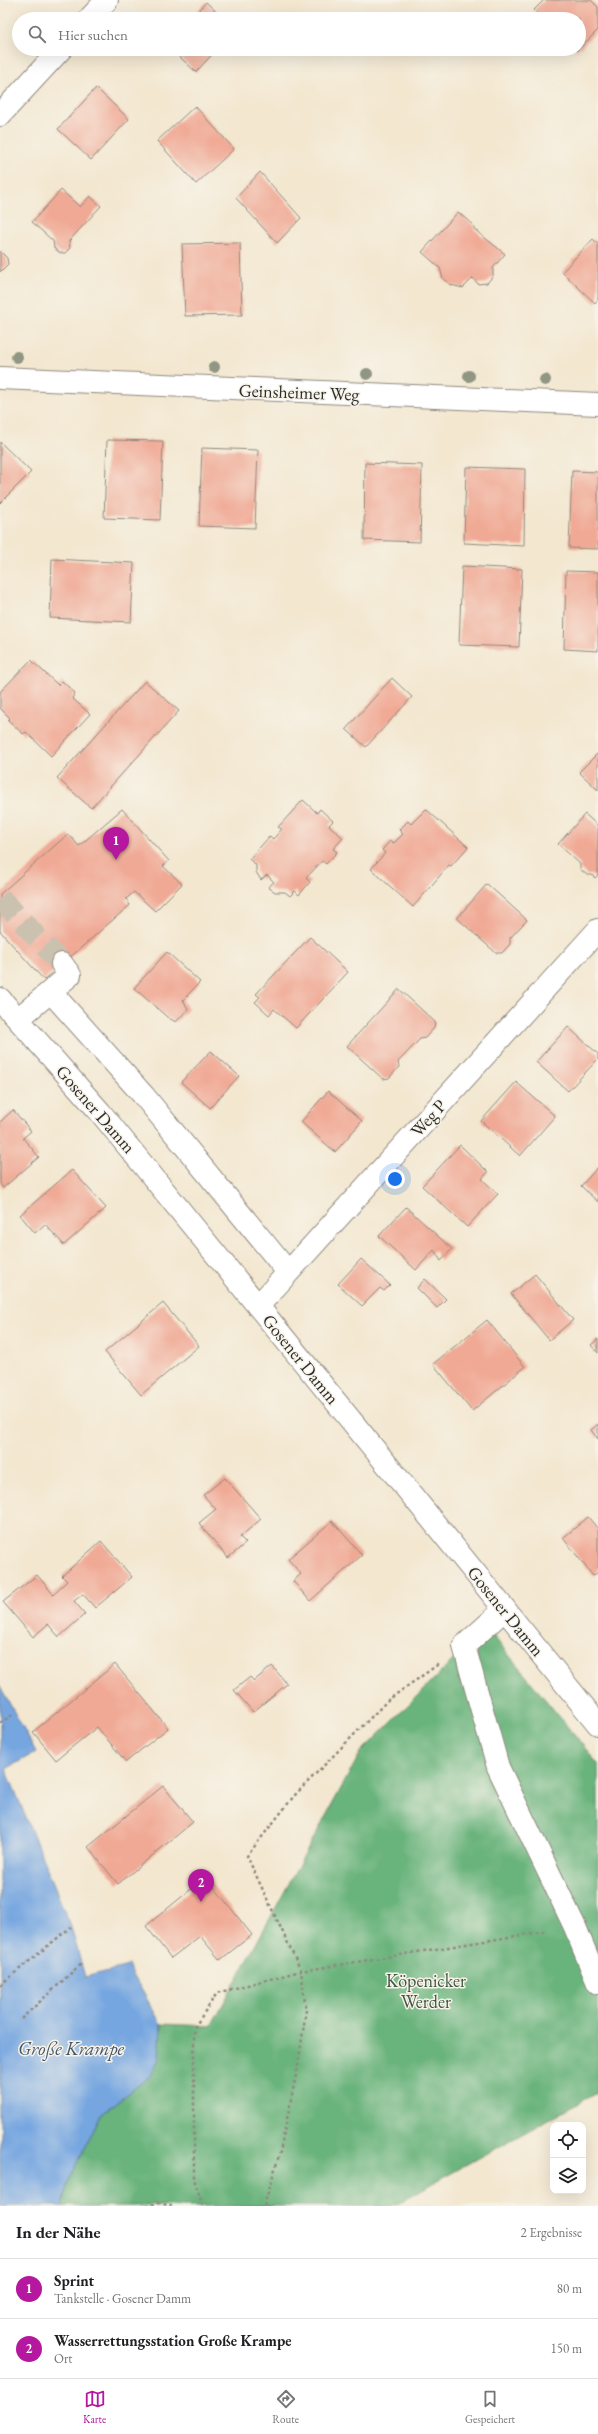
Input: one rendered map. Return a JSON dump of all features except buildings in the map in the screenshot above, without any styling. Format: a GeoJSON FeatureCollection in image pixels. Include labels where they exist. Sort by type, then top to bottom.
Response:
{"type":"FeatureCollection","features":[{"type":"Feature","properties":{"kind":"main road"},"geometry":{"type":"LineString","coordinates":[[96,12],[107,0]]}},
{"type":"Feature","properties":{"kind":"main road"},"geometry":{"type":"LineString","coordinates":[[0,115],[55,56]]}},
{"type":"Feature","properties":{"kind":"main road","name":"Geinsheimer Weg"},"geometry":{"type":"LineString","coordinates":[[0,378],[598,404]]}},
{"type":"Feature","properties":{"kind":"main road","name":"Weg P"},"geometry":{"type":"LineString","coordinates":[[258,1306],[598,930]]}},
{"type":"Feature","properties":{"kind":"main road"},"geometry":{"type":"LineString","coordinates":[[18,1019],[70,975],[62,964]]}},
{"type":"Feature","properties":{"kind":"main road"},"geometry":{"type":"LineString","coordinates":[[51,992],[144,1096],[288,1272]]}},
{"type":"Feature","properties":{"kind":"main road","name":"Gosener Damm"},"geometry":{"type":"LineString","coordinates":[[0,999],[100,1112],[598,1724]]}},
{"type":"Feature","properties":{"kind":"main road"},"geometry":{"type":"LineString","coordinates":[[504,1609],[464,1646],[498,1767],[575,1927],[598,1983]]}},
{"type":"Feature","properties":{"kind":"path"},"geometry":{"type":"LineString","coordinates":[[264,2206],[280,2152],[300,2052],[306,2010],[301,1971],[247,1856],[294,1796],[388,1700],[464,1646]]}},
{"type":"Feature","properties":{"kind":"path"},"geometry":{"type":"LineString","coordinates":[[0,1723],[14,1713]]}},
{"type":"Feature","properties":{"kind":"path"},"geometry":{"type":"LineString","coordinates":[[0,1985],[70,1927]]}},
{"type":"Feature","properties":{"kind":"path"},"geometry":{"type":"LineString","coordinates":[[203,2206],[194,2179],[194,2028],[217,1993],[301,1971],[575,1927]]}},
{"type":"Feature","properties":{"kind":"path"},"geometry":{"type":"LineString","coordinates":[[21,2019],[81,1964]]}},
{"type":"Feature","properties":{"kind":"path"},"geometry":{"type":"LineString","coordinates":[[146,2206],[158,2203],[172,2206]]}},
{"type":"Feature","properties":{"kind":"green space","name":"Köpenicker Werder"},"geometry":{"type":"Polygon","coordinates":[[[486,1627],[598,1764],[598,2092],[392,2206],[63,2206],[67,2185],[101,2115],[150,2076],[159,2060],[161,2024],[211,2026],[361,1752],[486,1627]]]}},
{"type":"Feature","properties":{"kind":"water","name":"Große Krampe"},"geometry":{"type":"Polygon","coordinates":[[[0,1686],[36,1752],[6,1769],[71,1927],[85,1977],[128,1966],[161,2024],[159,2060],[150,2076],[101,2115],[67,2185],[63,2206],[0,2206],[0,1686]]]}},
{"type":"Feature","properties":{"kind":"tunnel"},"geometry":{"type":"LineString","coordinates":[[0,898],[62,964]]}},
{"type":"Feature","properties":{"kind":"place","name":"Sprint"},"geometry":{"type":"Point","coordinates":[116,860]}},
{"type":"Feature","properties":{"kind":"place","name":"Wasserrettungsstation Große Krampe"},"geometry":{"type":"Point","coordinates":[201,1902]}}]}
